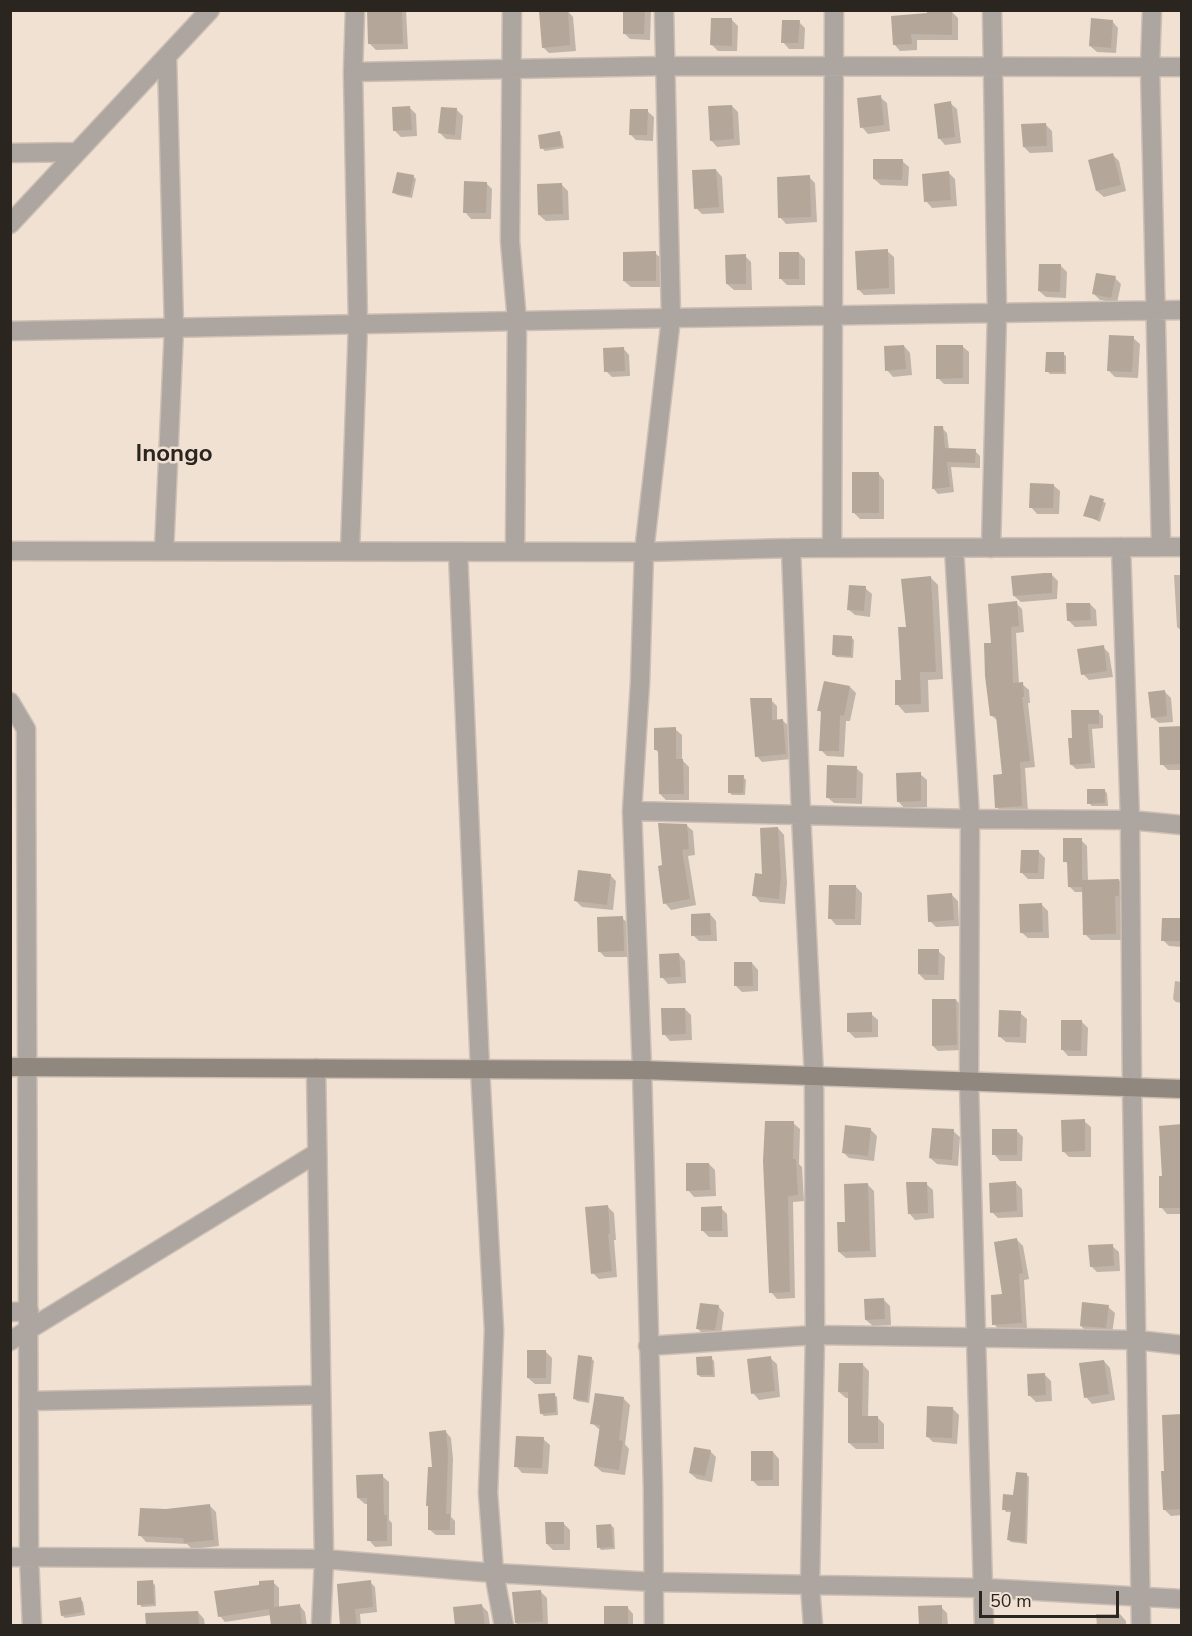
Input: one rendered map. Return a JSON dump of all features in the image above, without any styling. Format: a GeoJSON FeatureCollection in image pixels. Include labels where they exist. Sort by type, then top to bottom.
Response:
{"type":"FeatureCollection","features":[{"type":"Feature","properties":{"kind":"street"},"geometry":{"type":"LineString","coordinates":[[10,224],[210,10]]}},
{"type":"Feature","properties":{"kind":"street"},"geometry":{"type":"LineString","coordinates":[[350,551],[358,324],[353,72],[355,10]]}},
{"type":"Feature","properties":{"kind":"street"},"geometry":{"type":"LineString","coordinates":[[512,10],[510,241],[517,321],[515,552]]}},
{"type":"Feature","properties":{"kind":"street"},"geometry":{"type":"LineString","coordinates":[[654,1626],[642,1070],[632,811],[640,683],[644,552],[671,318],[664,10]]}},
{"type":"Feature","properties":{"kind":"street"},"geometry":{"type":"LineString","coordinates":[[832,548],[834,10]]}},
{"type":"Feature","properties":{"kind":"street"},"geometry":{"type":"LineString","coordinates":[[991,548],[997,313],[993,10]]}},
{"type":"Feature","properties":{"kind":"street"},"geometry":{"type":"LineString","coordinates":[[1152,10],[1150,67],[1154,311],[1161,547]]}},
{"type":"Feature","properties":{"kind":"street"},"geometry":{"type":"LineString","coordinates":[[164,551],[174,328],[167,57]]}},
{"type":"Feature","properties":{"kind":"street"},"geometry":{"type":"LineString","coordinates":[[353,72],[665,66],[1182,67]]}},
{"type":"Feature","properties":{"kind":"street"},"geometry":{"type":"LineString","coordinates":[[10,153],[77,152]]}},
{"type":"Feature","properties":{"kind":"street"},"geometry":{"type":"LineString","coordinates":[[10,331],[1182,310]]}},
{"type":"Feature","properties":{"kind":"street"},"geometry":{"type":"LineString","coordinates":[[1121,547],[1130,820],[1141,1626]]}},
{"type":"Feature","properties":{"kind":"street"},"geometry":{"type":"LineString","coordinates":[[10,551],[644,552],[791,548],[1182,547]]}},
{"type":"Feature","properties":{"kind":"street"},"geometry":{"type":"LineString","coordinates":[[791,548],[814,1076],[815,1335],[810,1586],[813,1626]]}},
{"type":"Feature","properties":{"kind":"street"},"geometry":{"type":"LineString","coordinates":[[954,548],[970,819],[969,1083],[984,1626]]}},
{"type":"Feature","properties":{"kind":"street"},"geometry":{"type":"LineString","coordinates":[[458,552],[480,1069],[494,1330],[488,1493],[494,1573],[504,1626]]}},
{"type":"Feature","properties":{"kind":"street"},"geometry":{"type":"LineString","coordinates":[[10,702],[26,729],[19,1067],[20,1311],[29,1331],[29,1557],[32,1626]]}},
{"type":"Feature","properties":{"kind":"street"},"geometry":{"type":"LineString","coordinates":[[632,811],[970,819],[1130,820],[1182,825]]}},
{"type":"Feature","properties":{"kind":"street"},"geometry":{"type":"LineString","coordinates":[[19,1067],[642,1070],[1182,1089]]}},
{"type":"Feature","properties":{"kind":"street"},"geometry":{"type":"LineString","coordinates":[[316,1068],[324,1559],[321,1626]]}},
{"type":"Feature","properties":{"kind":"street"},"geometry":{"type":"LineString","coordinates":[[10,1341],[317,1153]]}},
{"type":"Feature","properties":{"kind":"street"},"geometry":{"type":"LineString","coordinates":[[648,1346],[815,1335],[1137,1340],[1182,1345]]}},
{"type":"Feature","properties":{"kind":"street"},"geometry":{"type":"LineString","coordinates":[[29,1401],[321,1395]]}},
{"type":"Feature","properties":{"kind":"street"},"geometry":{"type":"LineString","coordinates":[[10,1557],[324,1559],[494,1573],[654,1582],[983,1588],[1140,1599],[1182,1599]]}},
{"type":"Feature","properties":{"kind":"building"},"geometry":{"type":"Polygon","coordinates":[[[367,10],[402,10],[403,44],[368,44],[367,10]]]}},
{"type":"Feature","properties":{"kind":"building"},"geometry":{"type":"Polygon","coordinates":[[[568,10],[570,45],[542,48],[539,11],[568,10]]]}},
{"type":"Feature","properties":{"kind":"building"},"geometry":{"type":"Polygon","coordinates":[[[623,10],[645,10],[644,34],[623,34],[623,10]]]}},
{"type":"Feature","properties":{"kind":"building"},"geometry":{"type":"Polygon","coordinates":[[[927,10],[952,10],[952,35],[911,34],[912,44],[893,45],[891,16],[927,13],[927,10]]]}},
{"type":"Feature","properties":{"kind":"building"},"geometry":{"type":"Polygon","coordinates":[[[711,18],[732,18],[732,46],[710,45],[711,18]]]}},
{"type":"Feature","properties":{"kind":"building"},"geometry":{"type":"Polygon","coordinates":[[[1091,18],[1113,20],[1111,48],[1089,46],[1091,18]]]}},
{"type":"Feature","properties":{"kind":"building"},"geometry":{"type":"Polygon","coordinates":[[[782,20],[800,20],[798,43],[781,43],[782,20]]]}},
{"type":"Feature","properties":{"kind":"building"},"geometry":{"type":"Polygon","coordinates":[[[881,95],[884,125],[860,128],[857,98],[881,95]]]}},
{"type":"Feature","properties":{"kind":"building"},"geometry":{"type":"Polygon","coordinates":[[[951,101],[955,137],[938,139],[934,104],[951,101]]]}},
{"type":"Feature","properties":{"kind":"building"},"geometry":{"type":"Polygon","coordinates":[[[732,105],[734,139],[710,141],[708,106],[732,105]]]}},
{"type":"Feature","properties":{"kind":"building"},"geometry":{"type":"Polygon","coordinates":[[[410,106],[412,130],[393,131],[392,107],[410,106]]]}},
{"type":"Feature","properties":{"kind":"building"},"geometry":{"type":"Polygon","coordinates":[[[441,107],[457,108],[455,135],[438,133],[441,107]]]}},
{"type":"Feature","properties":{"kind":"building"},"geometry":{"type":"Polygon","coordinates":[[[630,109],[648,109],[647,135],[629,135],[630,109]]]}},
{"type":"Feature","properties":{"kind":"building"},"geometry":{"type":"Polygon","coordinates":[[[1046,123],[1047,146],[1023,147],[1021,124],[1046,123]]]}},
{"type":"Feature","properties":{"kind":"building"},"geometry":{"type":"Polygon","coordinates":[[[560,131],[562,146],[540,149],[538,135],[560,131]]]}},
{"type":"Feature","properties":{"kind":"building"},"geometry":{"type":"Polygon","coordinates":[[[1113,153],[1121,185],[1096,191],[1088,160],[1113,153]]]}},
{"type":"Feature","properties":{"kind":"building"},"geometry":{"type":"Polygon","coordinates":[[[873,159],[903,159],[902,180],[873,179],[873,159]]]}},
{"type":"Feature","properties":{"kind":"building"},"geometry":{"type":"Polygon","coordinates":[[[716,169],[719,207],[694,209],[692,170],[716,169]]]}},
{"type":"Feature","properties":{"kind":"building"},"geometry":{"type":"Polygon","coordinates":[[[949,171],[951,200],[924,202],[922,174],[949,171]]]}},
{"type":"Feature","properties":{"kind":"building"},"geometry":{"type":"Polygon","coordinates":[[[397,172],[414,175],[410,196],[392,193],[397,172]]]}},
{"type":"Feature","properties":{"kind":"building"},"geometry":{"type":"Polygon","coordinates":[[[810,175],[811,217],[778,218],[777,177],[810,175]]]}},
{"type":"Feature","properties":{"kind":"building"},"geometry":{"type":"Polygon","coordinates":[[[464,181],[487,182],[486,213],[463,213],[464,181]]]}},
{"type":"Feature","properties":{"kind":"building"},"geometry":{"type":"Polygon","coordinates":[[[562,183],[563,214],[538,215],[537,184],[562,183]]]}},
{"type":"Feature","properties":{"kind":"building"},"geometry":{"type":"Polygon","coordinates":[[[888,249],[889,288],[857,290],[855,251],[888,249]]]}},
{"type":"Feature","properties":{"kind":"building"},"geometry":{"type":"Polygon","coordinates":[[[656,251],[656,281],[623,281],[623,252],[656,251]]]}},
{"type":"Feature","properties":{"kind":"building"},"geometry":{"type":"Polygon","coordinates":[[[779,252],[799,252],[799,279],[779,279],[779,252]]]}},
{"type":"Feature","properties":{"kind":"building"},"geometry":{"type":"Polygon","coordinates":[[[746,254],[746,284],[726,284],[725,255],[746,254]]]}},
{"type":"Feature","properties":{"kind":"building"},"geometry":{"type":"Polygon","coordinates":[[[1039,264],[1061,264],[1060,292],[1038,291],[1039,264]]]}},
{"type":"Feature","properties":{"kind":"building"},"geometry":{"type":"Polygon","coordinates":[[[1096,273],[1116,276],[1111,298],[1092,294],[1096,273]]]}},
{"type":"Feature","properties":{"kind":"building"},"geometry":{"type":"Polygon","coordinates":[[[1109,335],[1134,336],[1132,372],[1107,371],[1109,335]]]}},
{"type":"Feature","properties":{"kind":"building"},"geometry":{"type":"Polygon","coordinates":[[[904,345],[906,369],[885,371],[884,346],[904,345]]]}},
{"type":"Feature","properties":{"kind":"building"},"geometry":{"type":"Polygon","coordinates":[[[936,345],[963,345],[963,378],[936,379],[936,345]]]}},
{"type":"Feature","properties":{"kind":"building"},"geometry":{"type":"Polygon","coordinates":[[[624,347],[625,371],[604,372],[603,348],[624,347]]]}},
{"type":"Feature","properties":{"kind":"building"},"geometry":{"type":"Polygon","coordinates":[[[1046,352],[1064,352],[1064,372],[1045,372],[1046,352]]]}},
{"type":"Feature","properties":{"kind":"building"},"geometry":{"type":"Polygon","coordinates":[[[934,426],[943,426],[945,448],[976,449],[975,463],[947,462],[950,487],[932,489],[934,426]]]}},
{"type":"Feature","properties":{"kind":"building"},"geometry":{"type":"Polygon","coordinates":[[[852,472],[879,472],[879,513],[852,513],[852,472]]]}},
{"type":"Feature","properties":{"kind":"building"},"geometry":{"type":"Polygon","coordinates":[[[1030,483],[1054,484],[1053,508],[1029,508],[1030,483]]]}},
{"type":"Feature","properties":{"kind":"building"},"geometry":{"type":"Polygon","coordinates":[[[1090,495],[1104,499],[1098,520],[1083,516],[1090,495]]]}},
{"type":"Feature","properties":{"kind":"building"},"geometry":{"type":"Polygon","coordinates":[[[1052,573],[1052,593],[1013,596],[1011,576],[1052,573]]]}},
{"type":"Feature","properties":{"kind":"building"},"geometry":{"type":"Polygon","coordinates":[[[931,576],[936,672],[920,672],[921,704],[895,705],[895,680],[901,680],[898,627],[906,627],[901,579],[931,576]]]}},
{"type":"Feature","properties":{"kind":"building"},"geometry":{"type":"Polygon","coordinates":[[[849,585],[866,586],[864,611],[847,610],[849,585]]]}},
{"type":"Feature","properties":{"kind":"building"},"geometry":{"type":"Polygon","coordinates":[[[1017,601],[1019,626],[1011,627],[1013,683],[1023,682],[1024,697],[1022,697],[1030,761],[1020,762],[1022,806],[995,808],[993,775],[1002,774],[996,716],[990,716],[985,676],[984,643],[991,643],[988,604],[1017,601]]]}},
{"type":"Feature","properties":{"kind":"building"},"geometry":{"type":"Polygon","coordinates":[[[1066,603],[1090,603],[1091,620],[1067,621],[1066,603]]]}},
{"type":"Feature","properties":{"kind":"building"},"geometry":{"type":"Polygon","coordinates":[[[833,635],[852,636],[851,656],[832,655],[833,635]]]}},
{"type":"Feature","properties":{"kind":"building"},"geometry":{"type":"Polygon","coordinates":[[[1104,645],[1107,671],[1081,675],[1077,649],[1104,645]]]}},
{"type":"Feature","properties":{"kind":"building"},"geometry":{"type":"Polygon","coordinates":[[[824,681],[850,686],[844,716],[840,715],[839,751],[819,751],[821,711],[817,711],[824,681]]]}},
{"type":"Feature","properties":{"kind":"building"},"geometry":{"type":"Polygon","coordinates":[[[1165,690],[1167,716],[1151,718],[1148,692],[1165,690]]]}},
{"type":"Feature","properties":{"kind":"building"},"geometry":{"type":"Polygon","coordinates":[[[750,698],[772,698],[772,720],[783,719],[786,754],[755,757],[750,698]]]}},
{"type":"Feature","properties":{"kind":"building"},"geometry":{"type":"Polygon","coordinates":[[[1071,710],[1099,710],[1099,724],[1088,724],[1091,763],[1070,765],[1068,738],[1072,738],[1071,710]]]}},
{"type":"Feature","properties":{"kind":"building"},"geometry":{"type":"Polygon","coordinates":[[[1182,726],[1182,764],[1160,765],[1159,727],[1182,726]]]}},
{"type":"Feature","properties":{"kind":"building"},"geometry":{"type":"Polygon","coordinates":[[[676,727],[676,759],[683,759],[684,794],[659,794],[658,750],[654,750],[654,728],[676,727]]]}},
{"type":"Feature","properties":{"kind":"building"},"geometry":{"type":"Polygon","coordinates":[[[827,765],[857,766],[856,798],[826,798],[827,765]]]}},
{"type":"Feature","properties":{"kind":"building"},"geometry":{"type":"Polygon","coordinates":[[[921,772],[921,801],[897,802],[896,773],[921,772]]]}},
{"type":"Feature","properties":{"kind":"building"},"geometry":{"type":"Polygon","coordinates":[[[728,775],[744,775],[743,793],[728,793],[728,775]]]}},
{"type":"Feature","properties":{"kind":"building"},"geometry":{"type":"Polygon","coordinates":[[[1087,789],[1105,789],[1105,803],[1087,804],[1087,789]]]}},
{"type":"Feature","properties":{"kind":"building"},"geometry":{"type":"Polygon","coordinates":[[[658,823],[687,824],[689,849],[682,850],[690,899],[663,904],[658,866],[662,865],[658,823]]]}},
{"type":"Feature","properties":{"kind":"building"},"geometry":{"type":"Polygon","coordinates":[[[778,827],[781,876],[779,899],[752,896],[755,873],[762,874],[760,828],[778,827]]]}},
{"type":"Feature","properties":{"kind":"building"},"geometry":{"type":"Polygon","coordinates":[[[1063,838],[1082,838],[1082,880],[1119,879],[1119,896],[1115,896],[1116,934],[1083,935],[1082,887],[1068,887],[1067,862],[1063,862],[1063,838]]]}},
{"type":"Feature","properties":{"kind":"building"},"geometry":{"type":"Polygon","coordinates":[[[1021,850],[1039,850],[1038,873],[1020,873],[1021,850]]]}},
{"type":"Feature","properties":{"kind":"building"},"geometry":{"type":"Polygon","coordinates":[[[578,870],[611,874],[607,905],[574,901],[578,870]]]}},
{"type":"Feature","properties":{"kind":"building"},"geometry":{"type":"Polygon","coordinates":[[[829,885],[856,885],[855,919],[828,919],[829,885]]]}},
{"type":"Feature","properties":{"kind":"building"},"geometry":{"type":"Polygon","coordinates":[[[952,893],[954,920],[928,922],[927,895],[952,893]]]}},
{"type":"Feature","properties":{"kind":"building"},"geometry":{"type":"Polygon","coordinates":[[[1042,903],[1043,932],[1020,933],[1019,904],[1042,903]]]}},
{"type":"Feature","properties":{"kind":"building"},"geometry":{"type":"Polygon","coordinates":[[[710,913],[711,935],[691,936],[691,914],[710,913]]]}},
{"type":"Feature","properties":{"kind":"building"},"geometry":{"type":"Polygon","coordinates":[[[623,916],[624,951],[598,952],[597,917],[623,916]]]}},
{"type":"Feature","properties":{"kind":"building"},"geometry":{"type":"Polygon","coordinates":[[[1162,918],[1180,918],[1180,941],[1161,941],[1162,918]]]}},
{"type":"Feature","properties":{"kind":"building"},"geometry":{"type":"Polygon","coordinates":[[[918,949],[939,949],[938,975],[918,974],[918,949]]]}},
{"type":"Feature","properties":{"kind":"building"},"geometry":{"type":"Polygon","coordinates":[[[679,953],[681,977],[660,978],[659,954],[679,953]]]}},
{"type":"Feature","properties":{"kind":"building"},"geometry":{"type":"Polygon","coordinates":[[[734,962],[752,962],[753,986],[734,986],[734,962]]]}},
{"type":"Feature","properties":{"kind":"building"},"geometry":{"type":"Polygon","coordinates":[[[932,999],[956,999],[957,1045],[932,1046],[932,999]]]}},
{"type":"Feature","properties":{"kind":"building"},"geometry":{"type":"Polygon","coordinates":[[[661,1008],[685,1008],[686,1034],[662,1035],[661,1008]]]}},
{"type":"Feature","properties":{"kind":"building"},"geometry":{"type":"Polygon","coordinates":[[[999,1010],[1021,1011],[1020,1037],[998,1037],[999,1010]]]}},
{"type":"Feature","properties":{"kind":"building"},"geometry":{"type":"Polygon","coordinates":[[[872,1012],[872,1032],[847,1032],[847,1013],[872,1012]]]}},
{"type":"Feature","properties":{"kind":"building"},"geometry":{"type":"Polygon","coordinates":[[[1061,1020],[1082,1020],[1081,1051],[1061,1050],[1061,1020]]]}},
{"type":"Feature","properties":{"kind":"building"},"geometry":{"type":"Polygon","coordinates":[[[1085,1119],[1085,1151],[1062,1152],[1061,1120],[1085,1119]]]}},
{"type":"Feature","properties":{"kind":"building"},"geometry":{"type":"Polygon","coordinates":[[[765,1121],[794,1121],[793,1159],[796,1159],[798,1195],[788,1196],[790,1292],[769,1293],[763,1161],[765,1121]]]}},
{"type":"Feature","properties":{"kind":"building"},"geometry":{"type":"Polygon","coordinates":[[[1182,1124],[1182,1208],[1159,1208],[1159,1176],[1162,1176],[1159,1126],[1182,1124]]]}},
{"type":"Feature","properties":{"kind":"building"},"geometry":{"type":"Polygon","coordinates":[[[845,1125],[871,1128],[868,1156],[842,1153],[845,1125]]]}},
{"type":"Feature","properties":{"kind":"building"},"geometry":{"type":"Polygon","coordinates":[[[932,1128],[954,1129],[952,1160],[929,1158],[932,1128]]]}},
{"type":"Feature","properties":{"kind":"building"},"geometry":{"type":"Polygon","coordinates":[[[992,1129],[1017,1129],[1017,1155],[992,1155],[992,1129]]]}},
{"type":"Feature","properties":{"kind":"building"},"geometry":{"type":"Polygon","coordinates":[[[686,1163],[709,1163],[710,1190],[686,1191],[686,1163]]]}},
{"type":"Feature","properties":{"kind":"building"},"geometry":{"type":"Polygon","coordinates":[[[1016,1181],[1017,1211],[990,1213],[989,1183],[1016,1181]]]}},
{"type":"Feature","properties":{"kind":"building"},"geometry":{"type":"Polygon","coordinates":[[[906,1182],[927,1182],[928,1213],[908,1214],[906,1182]]]}},
{"type":"Feature","properties":{"kind":"building"},"geometry":{"type":"Polygon","coordinates":[[[868,1183],[870,1251],[838,1252],[837,1222],[845,1222],[844,1184],[868,1183]]]}},
{"type":"Feature","properties":{"kind":"building"},"geometry":{"type":"Polygon","coordinates":[[[608,1205],[612,1271],[591,1274],[585,1207],[608,1205]]]}},
{"type":"Feature","properties":{"kind":"building"},"geometry":{"type":"Polygon","coordinates":[[[722,1206],[722,1231],[701,1231],[701,1207],[722,1206]]]}},
{"type":"Feature","properties":{"kind":"building"},"geometry":{"type":"Polygon","coordinates":[[[1017,1238],[1023,1273],[1019,1274],[1022,1323],[992,1325],[991,1295],[1002,1294],[994,1242],[1017,1238]]]}},
{"type":"Feature","properties":{"kind":"building"},"geometry":{"type":"Polygon","coordinates":[[[1113,1244],[1114,1266],[1090,1267],[1088,1245],[1113,1244]]]}},
{"type":"Feature","properties":{"kind":"building"},"geometry":{"type":"Polygon","coordinates":[[[884,1298],[885,1319],[865,1320],[864,1299],[884,1298]]]}},
{"type":"Feature","properties":{"kind":"building"},"geometry":{"type":"Polygon","coordinates":[[[1082,1302],[1109,1305],[1106,1328],[1080,1326],[1082,1302]]]}},
{"type":"Feature","properties":{"kind":"building"},"geometry":{"type":"Polygon","coordinates":[[[700,1303],[719,1305],[715,1330],[696,1329],[700,1303]]]}},
{"type":"Feature","properties":{"kind":"building"},"geometry":{"type":"Polygon","coordinates":[[[527,1350],[546,1350],[546,1378],[527,1378],[527,1350]]]}},
{"type":"Feature","properties":{"kind":"building"},"geometry":{"type":"Polygon","coordinates":[[[578,1355],[592,1357],[587,1401],[573,1399],[578,1355]]]}},
{"type":"Feature","properties":{"kind":"building"},"geometry":{"type":"Polygon","coordinates":[[[712,1356],[713,1375],[697,1375],[696,1357],[712,1356]]]}},
{"type":"Feature","properties":{"kind":"building"},"geometry":{"type":"Polygon","coordinates":[[[771,1356],[775,1391],[751,1394],[747,1359],[771,1356]]]}},
{"type":"Feature","properties":{"kind":"building"},"geometry":{"type":"Polygon","coordinates":[[[1104,1360],[1109,1394],[1084,1398],[1079,1363],[1104,1360]]]}},
{"type":"Feature","properties":{"kind":"building"},"geometry":{"type":"Polygon","coordinates":[[[839,1363],[863,1363],[862,1416],[878,1416],[878,1443],[848,1443],[848,1392],[838,1392],[839,1363]]]}},
{"type":"Feature","properties":{"kind":"building"},"geometry":{"type":"Polygon","coordinates":[[[1045,1373],[1046,1395],[1028,1396],[1027,1374],[1045,1373]]]}},
{"type":"Feature","properties":{"kind":"building"},"geometry":{"type":"Polygon","coordinates":[[[555,1393],[556,1412],[540,1414],[538,1394],[555,1393]]]}},
{"type":"Feature","properties":{"kind":"building"},"geometry":{"type":"Polygon","coordinates":[[[595,1393],[624,1397],[619,1440],[623,1441],[619,1470],[594,1466],[600,1425],[590,1424],[595,1393]]]}},
{"type":"Feature","properties":{"kind":"building"},"geometry":{"type":"Polygon","coordinates":[[[927,1406],[953,1407],[952,1438],[926,1437],[927,1406]]]}},
{"type":"Feature","properties":{"kind":"building"},"geometry":{"type":"Polygon","coordinates":[[[1182,1414],[1182,1509],[1163,1510],[1162,1415],[1182,1414]]]}},
{"type":"Feature","properties":{"kind":"building"},"geometry":{"type":"Polygon","coordinates":[[[446,1430],[448,1453],[446,1514],[450,1514],[450,1530],[428,1530],[428,1506],[426,1506],[428,1467],[432,1467],[429,1432],[446,1430]]]}},
{"type":"Feature","properties":{"kind":"building"},"geometry":{"type":"Polygon","coordinates":[[[516,1436],[544,1437],[542,1468],[514,1467],[516,1436]]]}},
{"type":"Feature","properties":{"kind":"building"},"geometry":{"type":"Polygon","coordinates":[[[694,1447],[711,1450],[705,1476],[689,1473],[694,1447]]]}},
{"type":"Feature","properties":{"kind":"building"},"geometry":{"type":"Polygon","coordinates":[[[751,1451],[773,1451],[773,1480],[751,1481],[751,1451]]]}},
{"type":"Feature","properties":{"kind":"building"},"geometry":{"type":"Polygon","coordinates":[[[1016,1472],[1027,1473],[1025,1542],[1007,1540],[1011,1510],[1002,1510],[1003,1494],[1013,1495],[1016,1472]]]}},
{"type":"Feature","properties":{"kind":"building"},"geometry":{"type":"Polygon","coordinates":[[[383,1474],[387,1541],[367,1541],[367,1498],[357,1498],[356,1475],[383,1474]]]}},
{"type":"Feature","properties":{"kind":"building"},"geometry":{"type":"Polygon","coordinates":[[[210,1504],[214,1540],[184,1543],[183,1538],[138,1536],[140,1508],[166,1509],[210,1504]]]}},
{"type":"Feature","properties":{"kind":"building"},"geometry":{"type":"Polygon","coordinates":[[[545,1522],[564,1522],[564,1544],[546,1544],[545,1522]]]}},
{"type":"Feature","properties":{"kind":"building"},"geometry":{"type":"Polygon","coordinates":[[[611,1524],[613,1547],[597,1548],[596,1525],[611,1524]]]}},
{"type":"Feature","properties":{"kind":"building"},"geometry":{"type":"Polygon","coordinates":[[[153,1580],[154,1604],[137,1605],[137,1581],[153,1580]]]}},
{"type":"Feature","properties":{"kind":"building"},"geometry":{"type":"Polygon","coordinates":[[[274,1580],[274,1607],[300,1604],[302,1626],[271,1626],[269,1609],[218,1617],[214,1591],[259,1585],[259,1581],[274,1580]]]}},
{"type":"Feature","properties":{"kind":"building"},"geometry":{"type":"Polygon","coordinates":[[[371,1580],[373,1607],[355,1609],[357,1626],[340,1626],[337,1584],[371,1580]]]}},
{"type":"Feature","properties":{"kind":"building"},"geometry":{"type":"Polygon","coordinates":[[[541,1590],[543,1622],[515,1623],[512,1592],[541,1590]]]}},
{"type":"Feature","properties":{"kind":"building"},"geometry":{"type":"Polygon","coordinates":[[[81,1597],[83,1612],[61,1616],[59,1601],[81,1597]]]}},
{"type":"Feature","properties":{"kind":"building"},"geometry":{"type":"Polygon","coordinates":[[[482,1604],[485,1626],[455,1626],[453,1607],[482,1604]]]}},
{"type":"Feature","properties":{"kind":"building"},"geometry":{"type":"Polygon","coordinates":[[[942,1605],[942,1626],[919,1626],[918,1606],[942,1605]]]}},
{"type":"Feature","properties":{"kind":"building"},"geometry":{"type":"Polygon","coordinates":[[[604,1606],[628,1606],[628,1626],[604,1626],[604,1606]]]}},
{"type":"Feature","properties":{"kind":"building"},"geometry":{"type":"Polygon","coordinates":[[[198,1611],[199,1626],[146,1626],[145,1613],[198,1611]]]}},
{"type":"Feature","properties":{"kind":"district","name":"Inongo"},"geometry":{"type":"Point","coordinates":[174,455]}}]}
